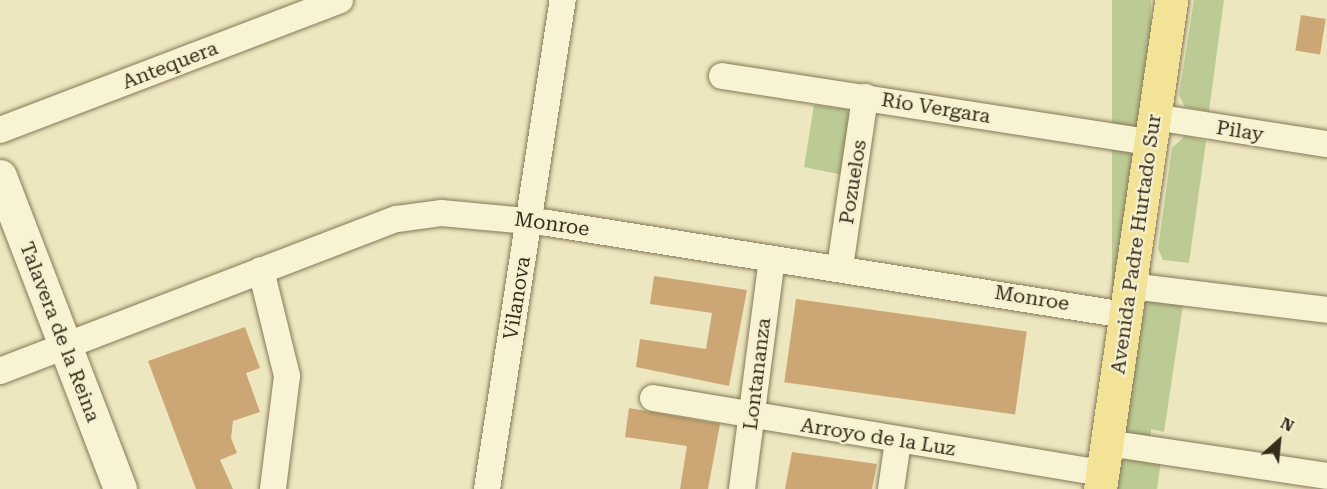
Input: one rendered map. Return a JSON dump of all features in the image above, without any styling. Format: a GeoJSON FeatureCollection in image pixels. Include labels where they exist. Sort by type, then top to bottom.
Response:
{"type":"FeatureCollection","features":[{"type":"Feature","properties":{"kind":"main road","name":"Avenida Padre Hurtado Sur"},"geometry":{"type":"LineString","coordinates":[[1103,468],[1171,0]]}},
{"type":"Feature","properties":{"kind":"street","name":"Antequera"},"geometry":{"type":"LineString","coordinates":[[0,130],[340,0]]}},
{"type":"Feature","properties":{"kind":"street","name":"Vilanova"},"geometry":{"type":"LineString","coordinates":[[487,489],[563,0]]}},
{"type":"Feature","properties":{"kind":"street","name":"Río Vergara"},"geometry":{"type":"LineString","coordinates":[[722,76],[865,97],[1152,130]]}},
{"type":"Feature","properties":{"kind":"street","name":"Pozuelos"},"geometry":{"type":"LineString","coordinates":[[840,267],[865,97]]}},
{"type":"Feature","properties":{"kind":"street","name":"Pilay"},"geometry":{"type":"LineString","coordinates":[[1152,130],[1327,144]]}},
{"type":"Feature","properties":{"kind":"street","name":"Talavera de la Reina"},"geometry":{"type":"LineString","coordinates":[[0,176],[120,489]]}},
{"type":"Feature","properties":{"kind":"street","name":"Monroe"},"geometry":{"type":"LineString","coordinates":[[0,371],[398,219],[441,213],[529,220],[772,259],[1128,301],[1327,310]]}},
{"type":"Feature","properties":{"kind":"street","name":"Lontananza"},"geometry":{"type":"LineString","coordinates":[[742,489],[772,259]]}},
{"type":"Feature","properties":{"kind":"street"},"geometry":{"type":"LineString","coordinates":[[261,270],[287,376],[273,489]]}},
{"type":"Feature","properties":{"kind":"street","name":"Arroyo de la Luz"},"geometry":{"type":"LineString","coordinates":[[653,398],[898,441],[1103,468],[1311,479]]}},
{"type":"Feature","properties":{"kind":"street"},"geometry":{"type":"LineString","coordinates":[[891,489],[898,441]]}},
{"type":"Feature","properties":{"kind":"green space"},"geometry":{"type":"Polygon","coordinates":[[[1112,0],[1151,0],[1151,489],[1112,489],[1112,0]]]}},
{"type":"Feature","properties":{"kind":"green space"},"geometry":{"type":"Polygon","coordinates":[[[1194,0],[1224,0],[1209,111],[1185,107],[1179,95],[1194,0]]]}},
{"type":"Feature","properties":{"kind":"green space"},"geometry":{"type":"Polygon","coordinates":[[[814,105],[846,109],[851,117],[843,175],[804,167],[814,105]]]}},
{"type":"Feature","properties":{"kind":"green space"},"geometry":{"type":"Polygon","coordinates":[[[1185,136],[1206,141],[1189,263],[1163,260],[1158,249],[1172,148],[1185,136]]]}},
{"type":"Feature","properties":{"kind":"green space"},"geometry":{"type":"Polygon","coordinates":[[[1152,296],[1184,298],[1164,432],[1138,426],[1133,418],[1152,296]]]}},
{"type":"Feature","properties":{"kind":"green space"},"geometry":{"type":"Polygon","coordinates":[[[1145,458],[1161,460],[1157,489],[1122,489],[1128,466],[1145,458]]]}},
{"type":"Feature","properties":{"kind":"building"},"geometry":{"type":"Polygon","coordinates":[[[1301,15],[1326,19],[1320,54],[1295,51],[1301,15]]]}},
{"type":"Feature","properties":{"kind":"building"},"geometry":{"type":"Polygon","coordinates":[[[654,276],[747,290],[729,386],[636,367],[640,339],[706,349],[712,313],[650,304],[654,276]]]}},
{"type":"Feature","properties":{"kind":"building"},"geometry":{"type":"Polygon","coordinates":[[[796,299],[1027,331],[1015,415],[784,382],[796,299]]]}},
{"type":"Feature","properties":{"kind":"building"},"geometry":{"type":"Polygon","coordinates":[[[245,327],[260,368],[246,373],[260,412],[233,421],[231,438],[237,453],[220,460],[233,489],[196,489],[148,361],[245,327]]]}},
{"type":"Feature","properties":{"kind":"building"},"geometry":{"type":"Polygon","coordinates":[[[629,408],[720,424],[708,489],[680,489],[687,446],[625,437],[629,408]]]}},
{"type":"Feature","properties":{"kind":"building"},"geometry":{"type":"Polygon","coordinates":[[[792,452],[877,464],[872,489],[785,489],[792,452]]]}}]}
